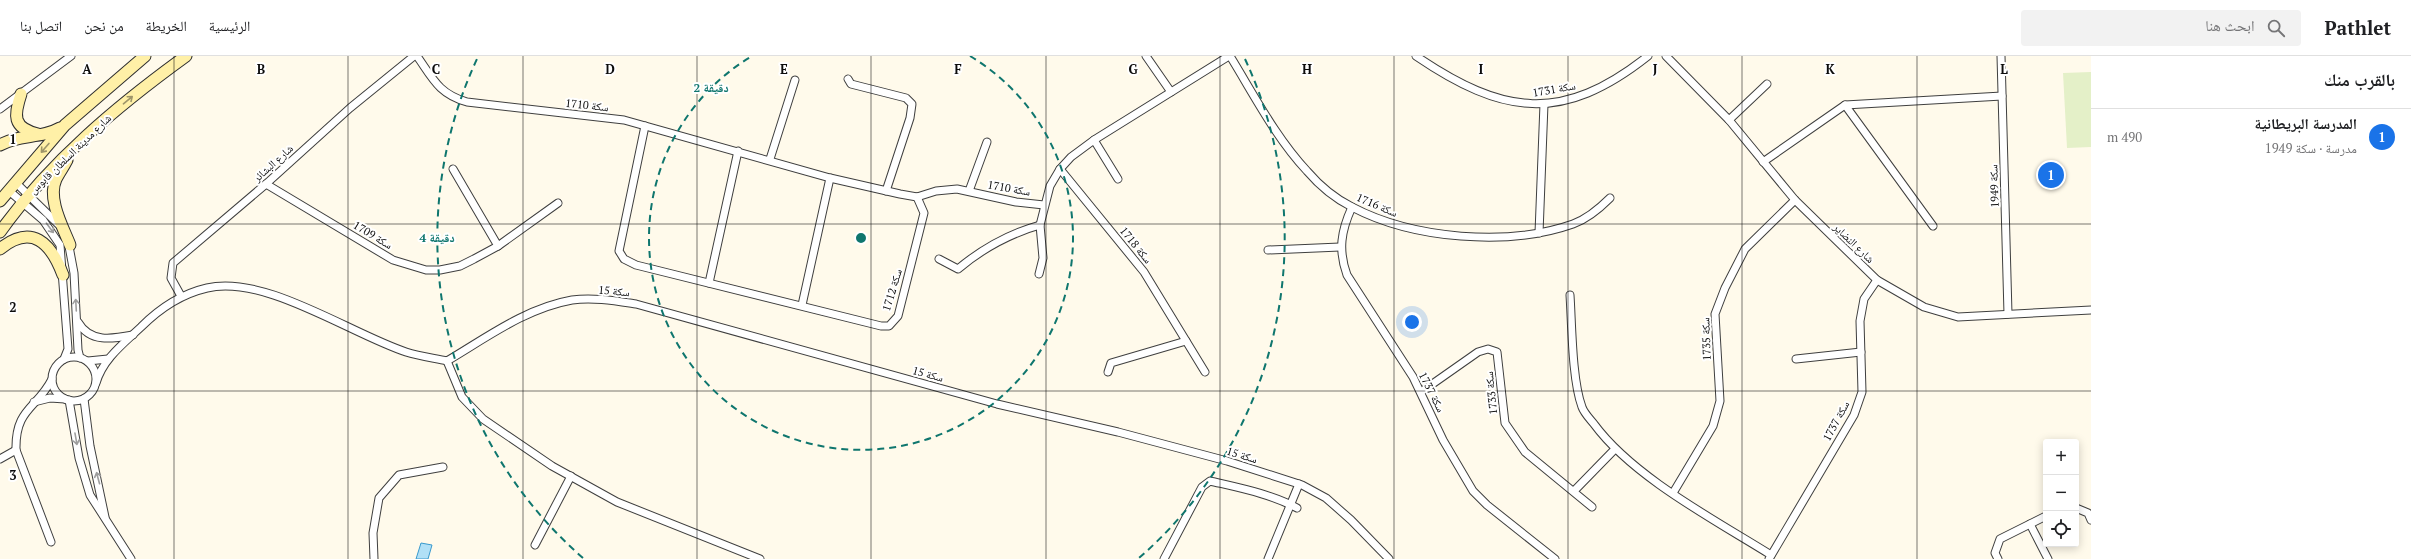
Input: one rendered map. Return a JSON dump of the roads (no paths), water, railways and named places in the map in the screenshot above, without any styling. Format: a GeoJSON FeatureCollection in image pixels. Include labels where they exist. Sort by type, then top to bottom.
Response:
{"type":"FeatureCollection","features":[{"type":"Feature","properties":{"kind":"main road","name":"شارع مدينة السلطان قابوس"},"geometry":{"type":"LineString","coordinates":[[0,201],[65,125],[146,56]]}},
{"type":"Feature","properties":{"kind":"main road","name":"شارع مدينة السلطان قابوس"},"geometry":{"type":"LineString","coordinates":[[0,232],[25,198],[77,145],[141,89],[186,56]]}},
{"type":"Feature","properties":{"kind":"main road"},"geometry":{"type":"LineString","coordinates":[[21,94],[16,109],[17,120],[26,131],[42,135]]}},
{"type":"Feature","properties":{"kind":"main road"},"geometry":{"type":"LineString","coordinates":[[0,145],[18,138],[51,133],[65,125]]}},
{"type":"Feature","properties":{"kind":"main road"},"geometry":{"type":"LineString","coordinates":[[70,245],[57,213],[54,197],[55,180],[77,145]]}},
{"type":"Feature","properties":{"kind":"main road"},"geometry":{"type":"LineString","coordinates":[[0,248],[9,241],[22,237],[32,237],[49,247],[56,256],[63,274]]}},
{"type":"Feature","properties":{"kind":"street"},"geometry":{"type":"LineString","coordinates":[[0,109],[71,56]]}},
{"type":"Feature","properties":{"kind":"street","name":"شارع البشائر"},"geometry":{"type":"LineString","coordinates":[[181,296],[170,278],[173,263],[266,184],[350,108],[414,56]]}},
{"type":"Feature","properties":{"kind":"street","name":"سكة 1710"},"geometry":{"type":"LineString","coordinates":[[417,56],[436,85],[444,92],[460,100],[624,120],[770,159],[830,178],[917,197],[946,189],[970,191],[1016,202],[1044,204]]}},
{"type":"Feature","properties":{"kind":"street"},"geometry":{"type":"LineString","coordinates":[[1146,56],[1171,92]]}},
{"type":"Feature","properties":{"kind":"street"},"geometry":{"type":"LineString","coordinates":[[1039,274],[1043,258],[1040,225],[1044,204],[1050,186],[1060,169],[1071,157],[1094,140],[1229,56]]}},
{"type":"Feature","properties":{"kind":"street","name":"سكة 1716"},"geometry":{"type":"LineString","coordinates":[[1229,56],[1284,143],[1308,172],[1352,207],[1398,226],[1444,234],[1498,237],[1539,233],[1575,223],[1598,210],[1610,198]]}},
{"type":"Feature","properties":{"kind":"street","name":"سكة 1731"},"geometry":{"type":"LineString","coordinates":[[1416,56],[1443,75],[1502,100],[1510,102],[1544,104],[1596,91],[1628,72],[1648,56]]}},
{"type":"Feature","properties":{"kind":"street","name":"شارع النضاير"},"geometry":{"type":"LineString","coordinates":[[1666,56],[1729,120],[1795,200],[1877,280],[1924,307],[1958,317],[2091,310]]}},
{"type":"Feature","properties":{"kind":"street","name":"سكة 1949"},"geometry":{"type":"LineString","coordinates":[[2001,56],[2008,314]]}},
{"type":"Feature","properties":{"kind":"street"},"geometry":{"type":"LineString","coordinates":[[848,79],[851,84],[906,98],[912,104],[910,118],[886,191]]}},
{"type":"Feature","properties":{"kind":"street"},"geometry":{"type":"LineString","coordinates":[[770,159],[795,80]]}},
{"type":"Feature","properties":{"kind":"street"},"geometry":{"type":"LineString","coordinates":[[1729,120],[1767,84]]}},
{"type":"Feature","properties":{"kind":"street"},"geometry":{"type":"LineString","coordinates":[[1764,162],[1845,105],[2002,96]]}},
{"type":"Feature","properties":{"kind":"street"},"geometry":{"type":"LineString","coordinates":[[1539,233],[1544,104]]}},
{"type":"Feature","properties":{"kind":"street"},"geometry":{"type":"LineString","coordinates":[[1845,105],[1933,226]]}},
{"type":"Feature","properties":{"kind":"street","name":"سكة 1712"},"geometry":{"type":"LineString","coordinates":[[645,126],[619,251],[624,259],[636,264],[881,326],[889,326],[898,316],[924,213],[917,197]]}},
{"type":"Feature","properties":{"kind":"street"},"geometry":{"type":"LineString","coordinates":[[1094,140],[1118,179]]}},
{"type":"Feature","properties":{"kind":"street","name":"سكة 1710"},"geometry":{"type":"LineString","coordinates":[[970,191],[987,142]]}},
{"type":"Feature","properties":{"kind":"street"},"geometry":{"type":"LineString","coordinates":[[709,283],[738,151]]}},
{"type":"Feature","properties":{"kind":"street"},"geometry":{"type":"LineString","coordinates":[[453,169],[498,246]]}},
{"type":"Feature","properties":{"kind":"street","name":"سكة 1718"},"geometry":{"type":"LineString","coordinates":[[1060,169],[1144,272],[1205,372]]}},
{"type":"Feature","properties":{"kind":"street"},"geometry":{"type":"LineString","coordinates":[[802,305],[830,178]]}},
{"type":"Feature","properties":{"kind":"street","name":"سكة 1709"},"geometry":{"type":"LineString","coordinates":[[266,184],[394,260],[411,266],[440,270],[460,266],[498,246],[558,203]]}},
{"type":"Feature","properties":{"kind":"street"},"geometry":{"type":"LineString","coordinates":[[12,186],[25,198],[56,221],[70,245],[74,273],[78,350],[80,358]]}},
{"type":"Feature","properties":{"kind":"street"},"geometry":{"type":"LineString","coordinates":[[25,198],[52,231],[60,245],[63,274],[68,349],[64,359],[58,364],[47,390],[34,402],[19,424],[16,450],[51,542]]}},
{"type":"Feature","properties":{"kind":"street","name":"سكة 1735"},"geometry":{"type":"LineString","coordinates":[[1673,494],[1713,426],[1720,400],[1715,314],[1725,288],[1745,249],[1795,200]]}},
{"type":"Feature","properties":{"kind":"street","name":"سكة 1737"},"geometry":{"type":"LineString","coordinates":[[1352,207],[1344,225],[1340,247],[1342,262],[1347,275],[1421,392],[1443,440],[1473,492],[1555,559]]}},
{"type":"Feature","properties":{"kind":"street"},"geometry":{"type":"LineString","coordinates":[[939,259],[958,269],[979,252],[999,240],[1040,225]]}},
{"type":"Feature","properties":{"kind":"street"},"geometry":{"type":"LineString","coordinates":[[1268,250],[1340,247]]}},
{"type":"Feature","properties":{"kind":"street","name":"سكة 1737"},"geometry":{"type":"LineString","coordinates":[[1770,557],[1854,414],[1862,392],[1860,321],[1864,299],[1877,280]]}},
{"type":"Feature","properties":{"kind":"street"},"geometry":{"type":"LineString","coordinates":[[34,402],[50,398],[67,400],[84,399],[93,391],[99,372],[108,360],[156,313],[181,296],[208,287],[232,286],[260,291],[406,352],[447,361],[462,397],[483,419],[571,476],[617,502],[760,559]]}},
{"type":"Feature","properties":{"kind":"street"},"geometry":{"type":"LineString","coordinates":[[1570,296],[1577,389],[1582,408],[1615,449],[1673,494],[1770,557]]}},
{"type":"Feature","properties":{"kind":"street","name":"سكة 15"},"geometry":{"type":"LineString","coordinates":[[447,361],[521,317],[572,300],[613,301],[636,304],[997,404],[1118,432],[1227,461],[1299,484],[1326,498],[1352,520],[1387,558]]}},
{"type":"Feature","properties":{"kind":"street"},"geometry":{"type":"LineString","coordinates":[[76,320],[82,330],[101,339],[112,339],[133,335]]}},
{"type":"Feature","properties":{"kind":"street"},"geometry":{"type":"LineString","coordinates":[[1108,372],[1111,363],[1186,341]]}},
{"type":"Feature","properties":{"kind":"street","name":"سكة 1733"},"geometry":{"type":"LineString","coordinates":[[1421,392],[1478,352],[1488,349],[1497,352],[1505,423],[1525,452],[1574,491],[1592,508]]}},
{"type":"Feature","properties":{"kind":"street"},"geometry":{"type":"LineString","coordinates":[[1796,359],[1861,352]]}},
{"type":"Feature","properties":{"kind":"street"},"geometry":{"type":"LineString","coordinates":[[64,359],[80,358],[88,361],[108,360]]}},
{"type":"Feature","properties":{"kind":"street"},"geometry":{"type":"LineString","coordinates":[[88,361],[96,375],[96,383]]}},
{"type":"Feature","properties":{"kind":"street"},"geometry":{"type":"LineString","coordinates":[[52,379],[58,394],[67,400],[84,478],[90,495],[132,559]]}},
{"type":"Feature","properties":{"kind":"street"},"geometry":{"type":"LineString","coordinates":[[84,399],[90,446],[105,517]]}},
{"type":"Feature","properties":{"kind":"street"},"geometry":{"type":"LineString","coordinates":[[1574,491],[1615,449]]}},
{"type":"Feature","properties":{"kind":"street"},"geometry":{"type":"LineString","coordinates":[[0,459],[16,450]]}},
{"type":"Feature","properties":{"kind":"street"},"geometry":{"type":"LineString","coordinates":[[374,559],[373,534],[380,498],[399,475],[443,467]]}},
{"type":"Feature","properties":{"kind":"street"},"geometry":{"type":"LineString","coordinates":[[535,545],[571,476]]}},
{"type":"Feature","properties":{"kind":"street"},"geometry":{"type":"LineString","coordinates":[[1167,558],[1202,487],[1206,482],[1210,481],[1251,491],[1294,506]]}},
{"type":"Feature","properties":{"kind":"street"},"geometry":{"type":"LineString","coordinates":[[1268,559],[1294,506],[1299,484]]}},
{"type":"Feature","properties":{"kind":"street"},"geometry":{"type":"LineString","coordinates":[[2079,509],[2088,513],[2091,520]]}},
{"type":"Feature","properties":{"kind":"street"},"geometry":{"type":"LineString","coordinates":[[1998,559],[1995,553],[2000,539],[2043,518]]}},
{"type":"Feature","properties":{"kind":"street"},"geometry":{"type":"LineString","coordinates":[[2030,524],[2048,559]]}},
{"type":"Feature","properties":{"kind":"water"},"geometry":{"type":"Polygon","coordinates":[[[421,543],[432,545],[428,559],[416,559],[421,543]]]}},
{"type":"Feature","properties":{"kind":"place","name":"المدرسة البريطانية"},"geometry":{"type":"Point","coordinates":[2051,175]}}]}
